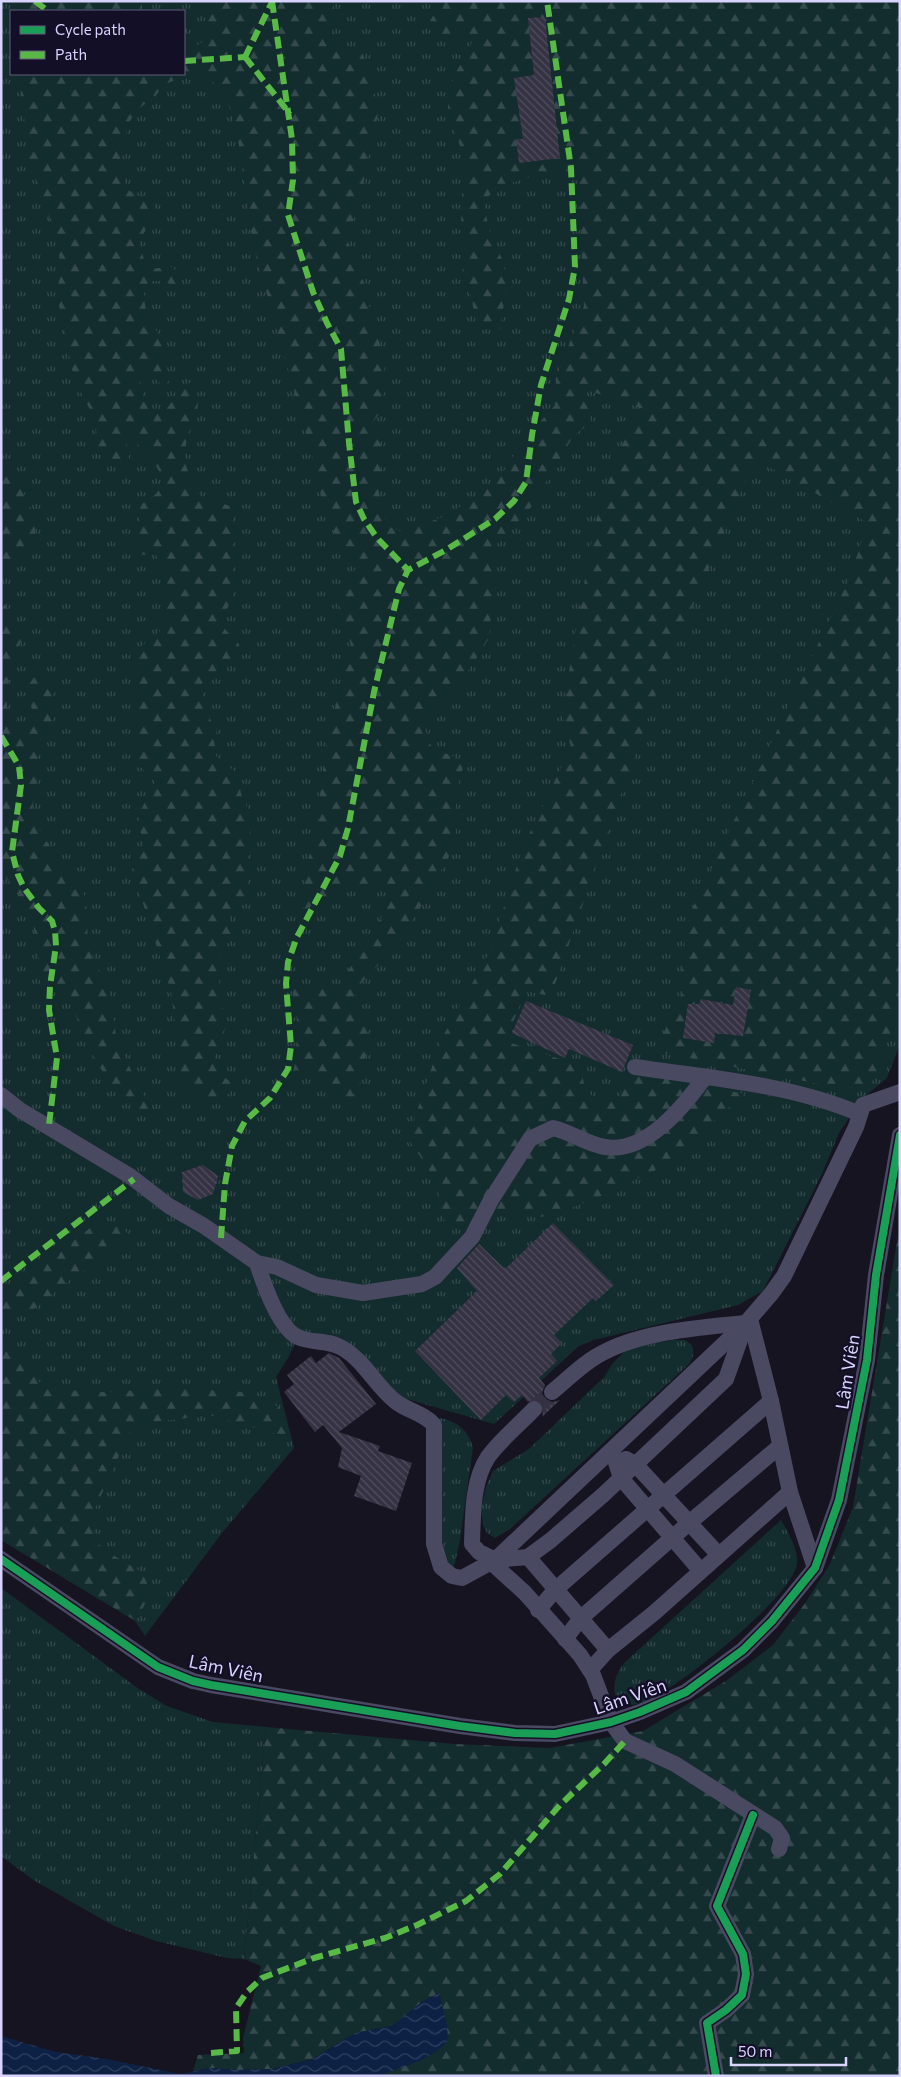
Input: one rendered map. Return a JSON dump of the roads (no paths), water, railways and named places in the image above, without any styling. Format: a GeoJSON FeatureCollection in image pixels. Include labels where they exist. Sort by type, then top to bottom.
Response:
{"type":"FeatureCollection","features":[{"type":"Feature","properties":{"kind":"street"},"geometry":{"type":"LineString","coordinates":[[635,1067],[802,1094],[831,1102],[860,1114]]}},
{"type":"Feature","properties":{"kind":"street"},"geometry":{"type":"LineString","coordinates":[[1,1095],[20,1110],[130,1176],[169,1206],[204,1226],[257,1263],[277,1267],[316,1285],[363,1293],[422,1284],[435,1277],[472,1237],[491,1200],[530,1139],[554,1128],[581,1140],[606,1147],[628,1144],[653,1133],[686,1104],[705,1077]]}},
{"type":"Feature","properties":{"kind":"street"},"geometry":{"type":"LineString","coordinates":[[257,1263],[276,1310],[293,1335],[302,1339],[321,1340],[343,1348],[365,1368],[396,1402],[430,1420],[434,1425],[434,1544],[441,1567],[452,1576],[462,1578],[493,1561],[748,1321],[772,1294],[784,1276],[856,1127],[863,1105],[900,1092]]}},
{"type":"Feature","properties":{"kind":"street"},"geometry":{"type":"LineString","coordinates":[[1,1111],[20,1110]]}},
{"type":"Feature","properties":{"kind":"street","name":"Lâm Viên"},"geometry":{"type":"LineString","coordinates":[[1,1559],[158,1667],[193,1681],[439,1722],[515,1733],[555,1734],[611,1722],[686,1692],[743,1650],[772,1621],[815,1568],[839,1500],[850,1450],[867,1360],[876,1275],[900,1135]]}},
{"type":"Feature","properties":{"kind":"street"},"geometry":{"type":"LineString","coordinates":[[552,1392],[596,1356],[628,1342],[686,1330],[748,1321]]}},
{"type":"Feature","properties":{"kind":"street"},"geometry":{"type":"LineString","coordinates":[[748,1321],[771,1401],[790,1492],[815,1568]]}},
{"type":"Feature","properties":{"kind":"street"},"geometry":{"type":"LineString","coordinates":[[493,1561],[528,1557],[558,1534],[621,1478],[726,1379],[748,1321]]}},
{"type":"Feature","properties":{"kind":"street"},"geometry":{"type":"LineString","coordinates":[[538,1610],[556,1589],[646,1508],[771,1401]]}},
{"type":"Feature","properties":{"kind":"street"},"geometry":{"type":"LineString","coordinates":[[534,1409],[489,1456],[481,1470],[475,1503],[472,1544],[479,1552],[493,1561],[525,1593],[538,1610],[580,1655],[590,1670],[611,1722],[625,1741],[675,1764],[775,1828],[782,1838],[779,1849]]}},
{"type":"Feature","properties":{"kind":"street"},"geometry":{"type":"LineString","coordinates":[[565,1638],[581,1618],[689,1522],[780,1446]]}},
{"type":"Feature","properties":{"kind":"street"},"geometry":{"type":"LineString","coordinates":[[612,1450],[635,1464],[718,1554]]}},
{"type":"Feature","properties":{"kind":"street"},"geometry":{"type":"LineString","coordinates":[[612,1450],[621,1478],[700,1570]]}},
{"type":"Feature","properties":{"kind":"street"},"geometry":{"type":"LineString","coordinates":[[590,1670],[608,1650],[654,1613],[700,1570],[790,1492]]}},
{"type":"Feature","properties":{"kind":"street"},"geometry":{"type":"LineString","coordinates":[[528,1557],[608,1650]]}},
{"type":"Feature","properties":{"kind":"street"},"geometry":{"type":"LineString","coordinates":[[716,2076],[707,2023],[726,2010],[742,1995],[746,1974],[743,1954],[717,1906],[752,1815]]}},
{"type":"Feature","properties":{"kind":"water"},"geometry":{"type":"Polygon","coordinates":[[[439,1993],[447,2024],[448,2041],[441,2048],[424,2058],[377,2076],[1,2076],[1,2036],[56,2052],[107,2059],[180,2074],[210,2068],[239,2070],[273,2069],[313,2059],[355,2033],[392,2026],[422,2002],[439,1993]]]}},
{"type":"Feature","properties":{"kind":"tunnel"},"geometry":{"type":"LineString","coordinates":[[534,1409],[552,1392]]}}]}
